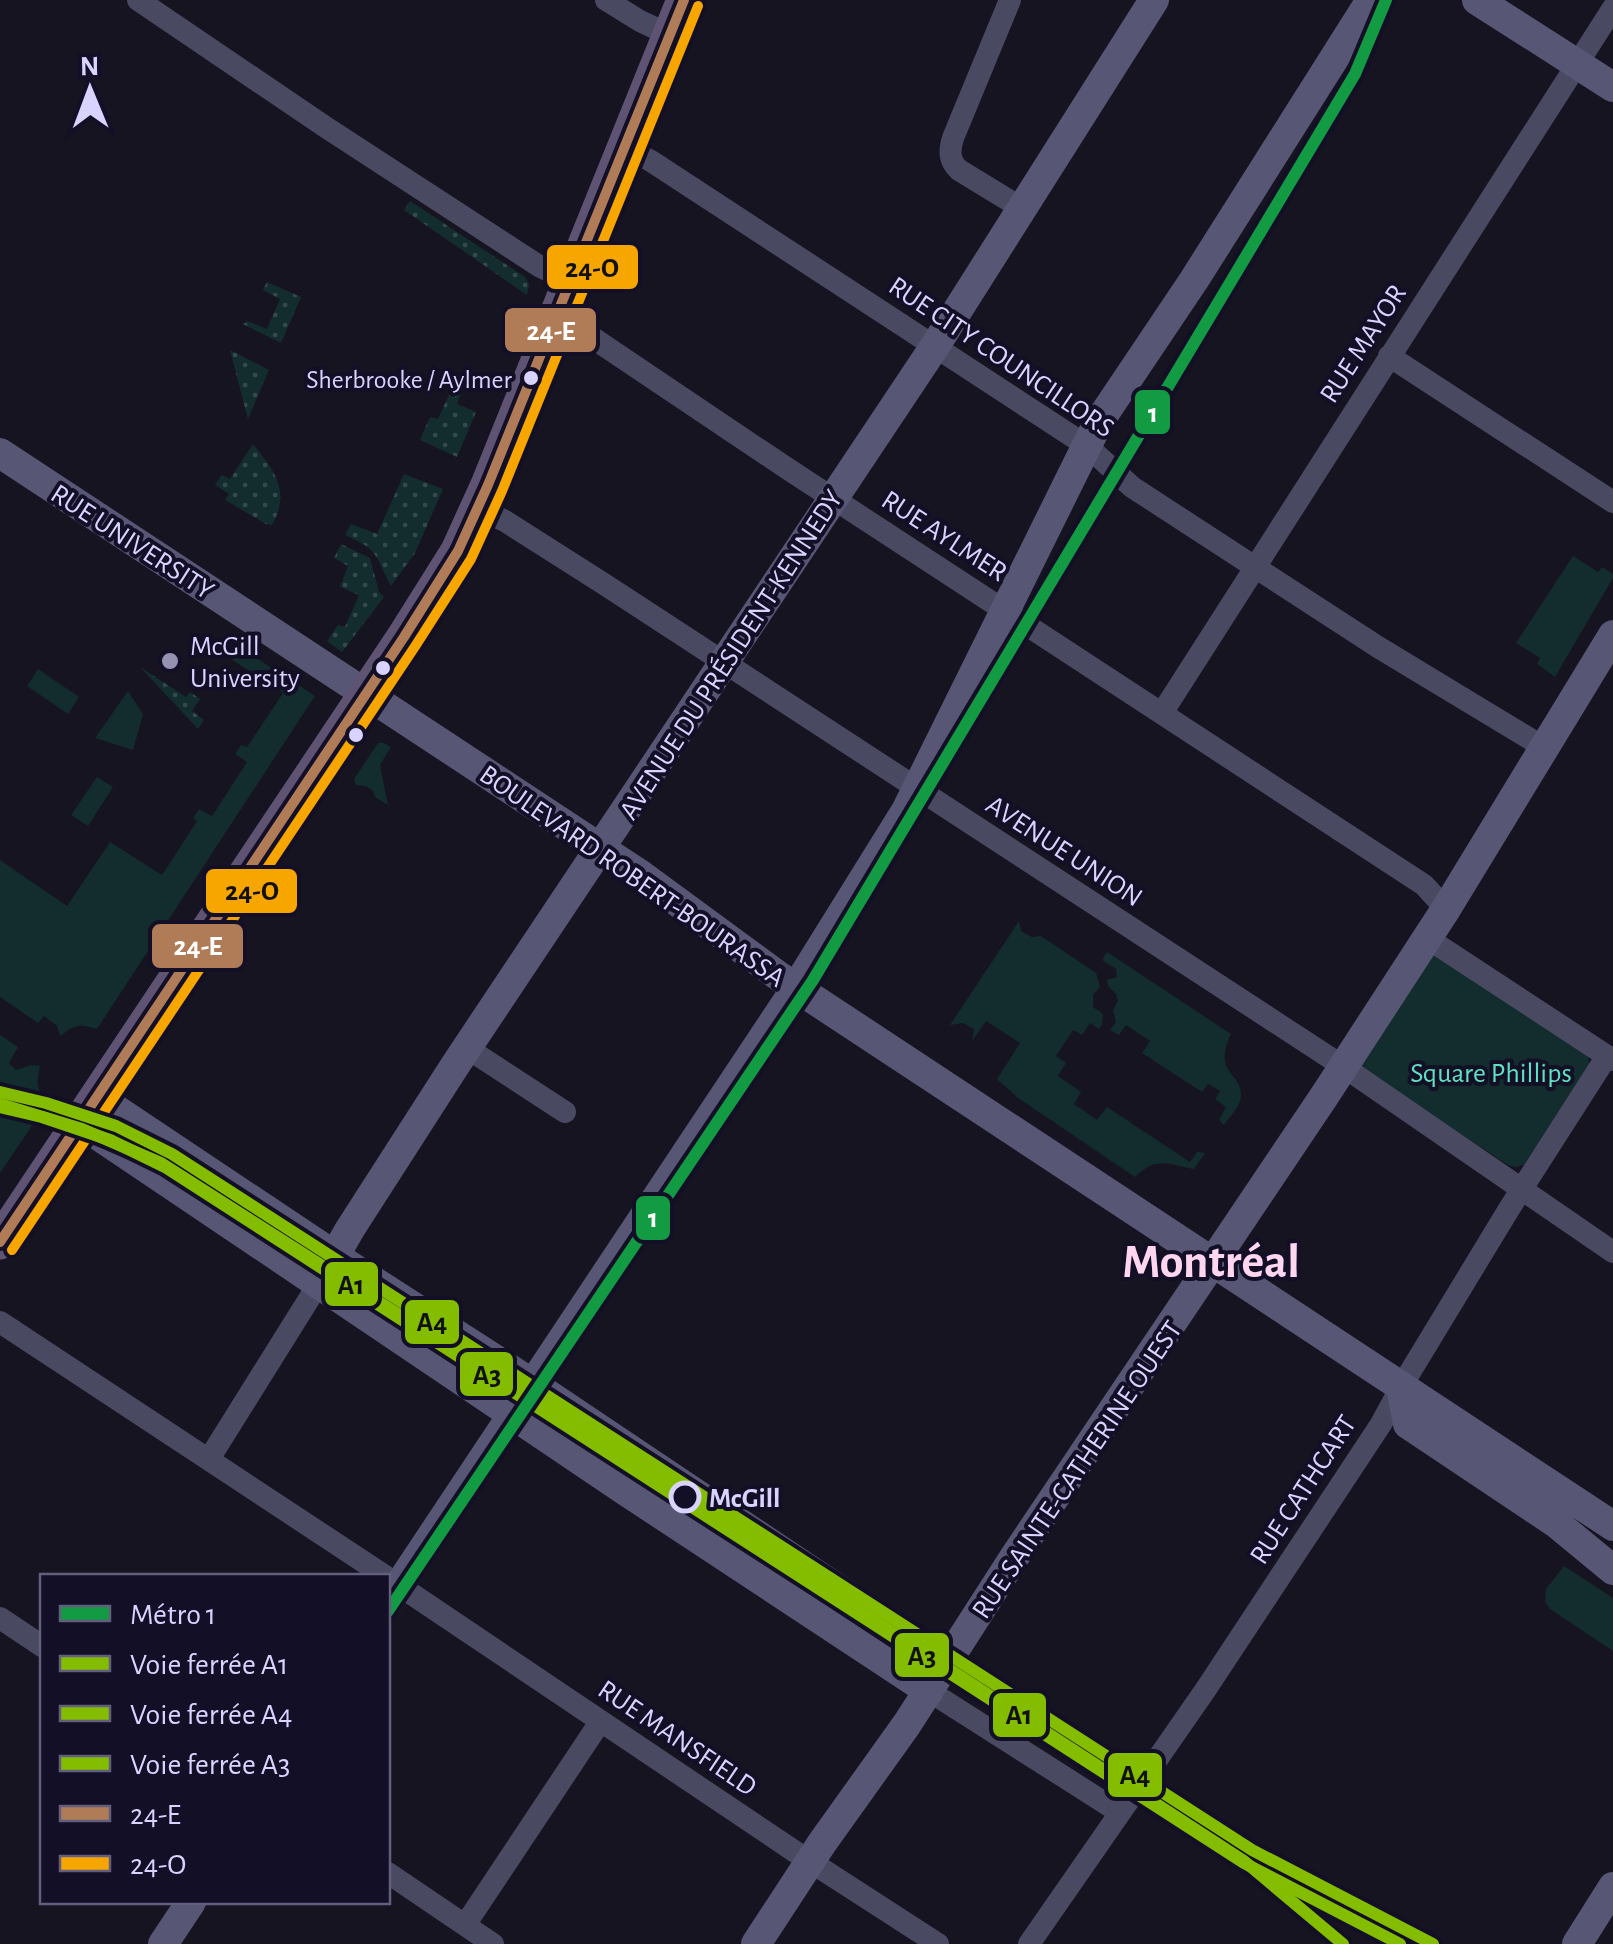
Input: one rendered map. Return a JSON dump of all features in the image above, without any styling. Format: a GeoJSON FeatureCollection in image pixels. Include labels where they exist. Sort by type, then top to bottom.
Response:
{"type":"FeatureCollection","features":[{"type":"Feature","properties":{"kind":"main road"},"geometry":{"type":"LineString","coordinates":[[0,1242],[448,568],[478,508],[684,0]]}},
{"type":"Feature","properties":{"kind":"street"},"geometry":{"type":"LineString","coordinates":[[138,0],[376,160],[539,266],[570,281]]}},
{"type":"Feature","properties":{"kind":"street"},"geometry":{"type":"LineString","coordinates":[[606,0],[670,36]]}},
{"type":"Feature","properties":{"kind":"street"},"geometry":{"type":"LineString","coordinates":[[1010,0],[950,156],[959,170],[1023,209]]}},
{"type":"Feature","properties":{"kind":"street","name":"AVENUE DU PRÉSIDENT-KENNEDY"},"geometry":{"type":"LineString","coordinates":[[209,1459],[467,1048],[934,346],[1154,0]]}},
{"type":"Feature","properties":{"kind":"street"},"geometry":{"type":"LineString","coordinates":[[390,1585],[513,1414],[796,988],[918,789],[1098,422],[1194,280],[1370,0]]}},
{"type":"Feature","properties":{"kind":"street"},"geometry":{"type":"LineString","coordinates":[[1477,0],[1613,87]]}},
{"type":"Feature","properties":{"kind":"street","name":"RUE MAYOR"},"geometry":{"type":"LineString","coordinates":[[1162,712],[1613,8]]}},
{"type":"Feature","properties":{"kind":"street","name":"RUE CITY COUNCILLORS"},"geometry":{"type":"LineString","coordinates":[[624,147],[1087,446],[1132,488],[1378,647],[1545,748]]}},
{"type":"Feature","properties":{"kind":"street","name":"RUE AYLMER"},"geometry":{"type":"LineString","coordinates":[[555,318],[590,336],[1162,712],[1424,886],[1446,909]]}},
{"type":"Feature","properties":{"kind":"street"},"geometry":{"type":"LineString","coordinates":[[1390,356],[1613,502]]}},
{"type":"Feature","properties":{"kind":"street","name":"RUE UNIVERSITY"},"geometry":{"type":"LineString","coordinates":[[0,453],[366,694]]}},
{"type":"Feature","properties":{"kind":"street","name":"AVENUE UNION"},"geometry":{"type":"LineString","coordinates":[[478,508],[505,521],[1344,1066],[1613,1252]]}},
{"type":"Feature","properties":{"kind":"street","name":"RUE SAINTE-CATHERINE OUEST"},"geometry":{"type":"LineString","coordinates":[[756,1944],[948,1664],[1015,1556],[1344,1066],[1446,909],[1613,635]]}},
{"type":"Feature","properties":{"kind":"street","name":"BOULEVARD ROBERT-BOURASSA"},"geometry":{"type":"LineString","coordinates":[[366,694],[641,876],[796,988],[1613,1526]]}},
{"type":"Feature","properties":{"kind":"street"},"geometry":{"type":"LineString","coordinates":[[1427,938],[1610,1058]]}},
{"type":"Feature","properties":{"kind":"street"},"geometry":{"type":"LineString","coordinates":[[467,1048],[565,1112]]}},
{"type":"Feature","properties":{"kind":"street","name":"RUE CATHCART"},"geometry":{"type":"LineString","coordinates":[[1030,1944],[1371,1440],[1522,1190],[1610,1058]]}},
{"type":"Feature","properties":{"kind":"street"},"geometry":{"type":"LineString","coordinates":[[89,1110],[334,1256],[1137,1787]]}},
{"type":"Feature","properties":{"kind":"street"},"geometry":{"type":"LineString","coordinates":[[89,1110],[318,1283],[929,1691],[1119,1812]]}},
{"type":"Feature","properties":{"kind":"street","name":"RUE MANSFIELD"},"geometry":{"type":"LineString","coordinates":[[0,1322],[209,1459],[374,1574]]}},
{"type":"Feature","properties":{"kind":"street"},"geometry":{"type":"LineString","coordinates":[[1401,1388],[1408,1424],[1556,1523],[1613,1570]]}},
{"type":"Feature","properties":{"kind":"street","name":"RUE MANSFIELD"},"geometry":{"type":"LineString","coordinates":[[390,1585],[938,1944]]}},
{"type":"Feature","properties":{"kind":"street"},"geometry":{"type":"LineString","coordinates":[[0,1618],[40,1645]]}},
{"type":"Feature","properties":{"kind":"street"},"geometry":{"type":"LineString","coordinates":[[465,1925],[600,1722]]}},
{"type":"Feature","properties":{"kind":"street"},"geometry":{"type":"LineString","coordinates":[[390,1874],[493,1944]]}},
{"type":"Feature","properties":{"kind":"street"},"geometry":{"type":"LineString","coordinates":[[1577,1944],[1613,1887]]}},
{"type":"Feature","properties":{"kind":"street"},"geometry":{"type":"LineString","coordinates":[[163,1944],[190,1904]]}},
{"type":"Feature","properties":{"kind":"green space"},"geometry":{"type":"Polygon","coordinates":[[[410,201],[525,277],[529,284],[527,295],[404,210],[410,201]]]}},
{"type":"Feature","properties":{"kind":"green space"},"geometry":{"type":"Polygon","coordinates":[[[267,282],[301,297],[281,343],[243,324],[247,321],[267,329],[280,299],[263,290],[267,282]]]}},
{"type":"Feature","properties":{"kind":"green space"},"geometry":{"type":"Polygon","coordinates":[[[230,350],[269,370],[248,419],[230,350]]]}},
{"type":"Feature","properties":{"kind":"green space"},"geometry":{"type":"Polygon","coordinates":[[[451,390],[461,393],[457,404],[476,412],[457,457],[420,440],[430,417],[438,419],[451,390]]]}},
{"type":"Feature","properties":{"kind":"green space"},"geometry":{"type":"Polygon","coordinates":[[[253,444],[278,482],[280,502],[272,525],[225,500],[229,494],[215,485],[222,475],[230,479],[253,444]]]}},
{"type":"Feature","properties":{"kind":"green space"},"geometry":{"type":"Polygon","coordinates":[[[404,474],[443,489],[415,553],[391,586],[371,550],[345,535],[351,524],[377,534],[404,474]]]}},
{"type":"Feature","properties":{"kind":"green space"},"geometry":{"type":"Polygon","coordinates":[[[341,544],[370,558],[379,592],[384,597],[342,652],[327,641],[338,625],[345,627],[359,595],[340,587],[348,566],[334,558],[341,544]]]}},
{"type":"Feature","properties":{"kind":"green space"},"geometry":{"type":"Polygon","coordinates":[[[1573,556],[1598,572],[1602,567],[1613,578],[1555,677],[1537,664],[1540,658],[1516,643],[1573,556]]]}},
{"type":"Feature","properties":{"kind":"green space"},"geometry":{"type":"Polygon","coordinates":[[[236,645],[315,696],[97,1029],[77,1026],[60,1036],[57,1026],[44,1016],[38,1023],[0,997],[0,860],[67,906],[110,842],[162,875],[197,821],[193,818],[199,809],[212,816],[247,762],[235,754],[241,745],[247,747],[283,693],[228,657],[236,645]]]}},
{"type":"Feature","properties":{"kind":"green space"},"geometry":{"type":"Polygon","coordinates":[[[140,667],[186,697],[190,692],[200,699],[192,711],[204,720],[198,729],[140,667]]]}},
{"type":"Feature","properties":{"kind":"green space"},"geometry":{"type":"Polygon","coordinates":[[[38,669],[79,697],[68,714],[27,686],[38,669]]]}},
{"type":"Feature","properties":{"kind":"green space"},"geometry":{"type":"Polygon","coordinates":[[[128,691],[143,714],[133,750],[95,738],[128,691]]]}},
{"type":"Feature","properties":{"kind":"green space"},"geometry":{"type":"Polygon","coordinates":[[[378,743],[391,747],[380,765],[388,805],[366,786],[356,785],[354,779],[378,743]]]}},
{"type":"Feature","properties":{"kind":"green space"},"geometry":{"type":"Polygon","coordinates":[[[97,777],[113,787],[88,826],[71,815],[97,777]]]}},
{"type":"Feature","properties":{"kind":"green space"},"geometry":{"type":"Polygon","coordinates":[[[1019,921],[1021,931],[1032,937],[1041,936],[1096,973],[1100,987],[1093,995],[1093,1007],[1103,1014],[1102,1024],[1099,1029],[1090,1023],[1082,1035],[1073,1030],[1056,1056],[1066,1063],[1058,1076],[1081,1092],[1074,1104],[1097,1120],[1107,1107],[1190,1162],[1197,1152],[1205,1153],[1194,1169],[1157,1164],[1135,1177],[1018,1098],[997,1079],[1020,1043],[986,1021],[972,1041],[974,1029],[963,1023],[950,1025],[1019,921]]]}},
{"type":"Feature","properties":{"kind":"green space"},"geometry":{"type":"Polygon","coordinates":[[[1107,952],[1231,1034],[1226,1065],[1241,1096],[1224,1125],[1219,1120],[1226,1107],[1215,1099],[1220,1091],[1208,1084],[1202,1092],[1142,1053],[1150,1041],[1126,1025],[1119,1035],[1110,1030],[1116,1022],[1113,1010],[1118,1001],[1107,980],[1117,977],[1116,969],[1102,960],[1107,952]]]}},
{"type":"Feature","properties":{"kind":"green space","name":"Square Phillips"},"geometry":{"type":"Polygon","coordinates":[[[1432,954],[1588,1054],[1589,1064],[1524,1165],[1508,1165],[1357,1066],[1432,954]]]}},
{"type":"Feature","properties":{"kind":"green space"},"geometry":{"type":"Polygon","coordinates":[[[0,1035],[18,1047],[9,1063],[16,1070],[40,1066],[38,1086],[46,1105],[0,1173],[0,1035]]]}},
{"type":"Feature","properties":{"kind":"green space"},"geometry":{"type":"Polygon","coordinates":[[[1564,1566],[1613,1598],[1613,1651],[1545,1602],[1546,1589],[1564,1566]]]}},
{"type":"Feature","properties":{"kind":"metro line","name":"1"},"geometry":{"type":"LineString","coordinates":[[390,1608],[813,980],[1355,74],[1386,0]]}},
{"type":"Feature","properties":{"kind":"rail line","name":"A4"},"geometry":{"type":"LineString","coordinates":[[0,1092],[116,1126],[172,1154],[1252,1850],[1433,1944]]}},
{"type":"Feature","properties":{"kind":"rail line","name":"A1"},"geometry":{"type":"LineString","coordinates":[[0,1104],[82,1129],[161,1163],[685,1497],[1244,1861],[1343,1944]]}},
{"type":"Feature","properties":{"kind":"rail line","name":"A3"},"geometry":{"type":"LineString","coordinates":[[0,1107],[110,1140],[165,1167],[1244,1863],[1400,1944]]}},
{"type":"Feature","properties":{"kind":"transit line","name":"24-E"},"geometry":{"type":"LineString","coordinates":[[0,1242],[458,551],[684,0]]}},
{"type":"Feature","properties":{"kind":"transit line","name":"24-O"},"geometry":{"type":"LineString","coordinates":[[12,1250],[471,559],[698,6]]}},
{"type":"Feature","properties":{"kind":"place","name":"Sherbrooke / Aylmer"},"geometry":{"type":"Point","coordinates":[531,378]}},
{"type":"Feature","properties":{"kind":"place","name":"McGill University"},"geometry":{"type":"Point","coordinates":[170,661]}},
{"type":"Feature","properties":{"kind":"place","name":"McGill"},"geometry":{"type":"Point","coordinates":[685,1497]}},
{"type":"Feature","properties":{"kind":"district","name":"Montréal"},"geometry":{"type":"Point","coordinates":[1211,1260]}}]}
